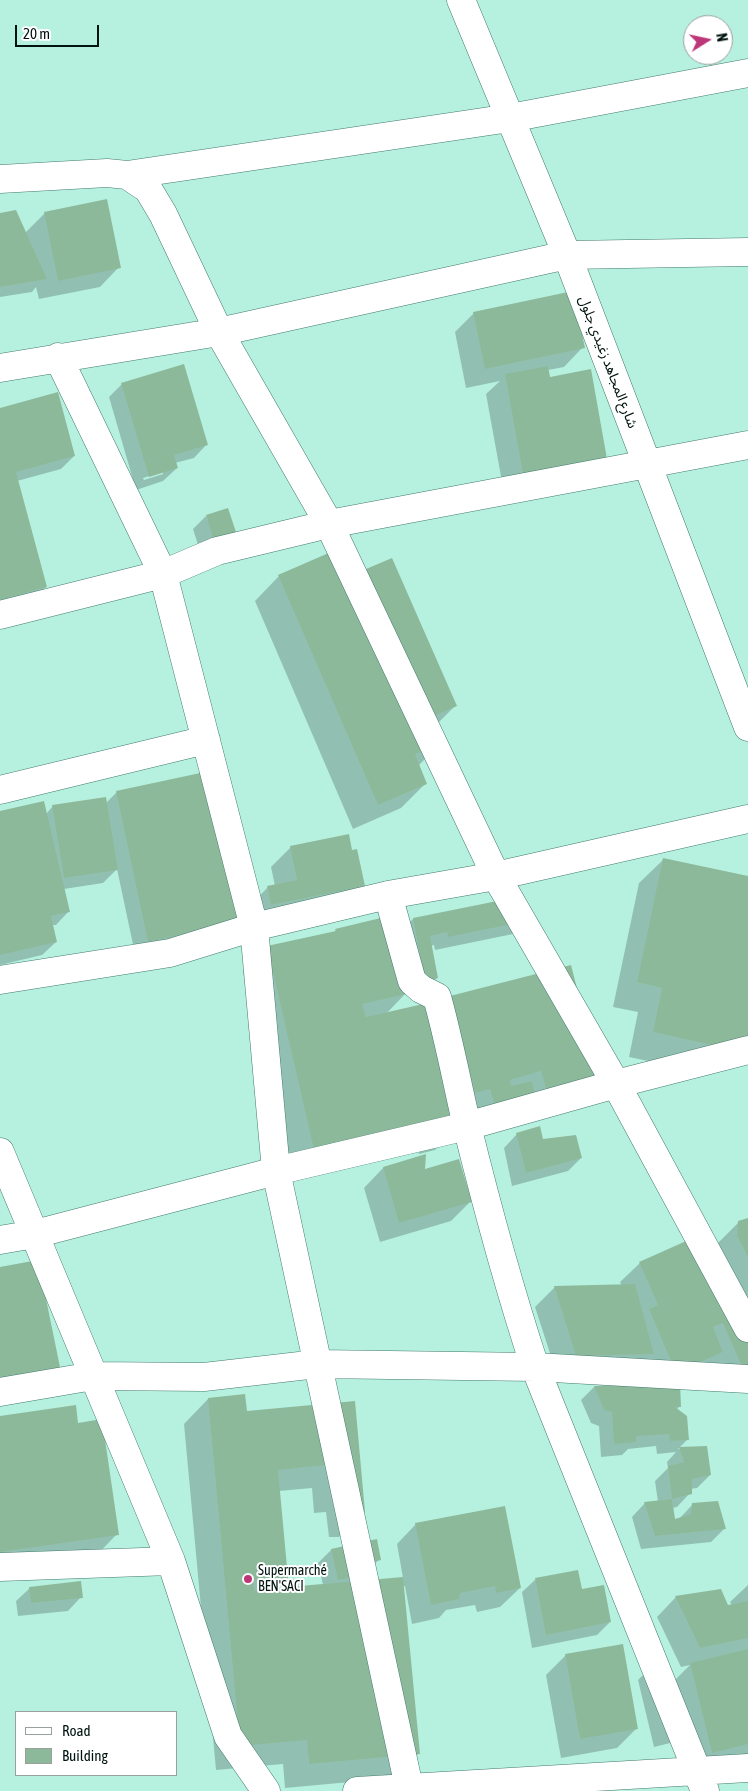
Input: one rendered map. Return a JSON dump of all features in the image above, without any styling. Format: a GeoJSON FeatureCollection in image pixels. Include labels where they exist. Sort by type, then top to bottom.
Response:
{"type":"FeatureCollection","features":[{"type":"Feature","properties":{"kind":"street","name":"شارع المجاهد زغيدي جلول"},"geometry":{"type":"LineString","coordinates":[[461,0],[567,255],[748,727]]}},
{"type":"Feature","properties":{"kind":"street"},"geometry":{"type":"LineString","coordinates":[[0,179],[107,173],[127,176],[510,118],[748,73]]}},
{"type":"Feature","properties":{"kind":"street"},"geometry":{"type":"LineString","coordinates":[[127,176],[148,189],[163,214],[219,332],[329,524],[496,876],[616,1084],[748,1328]]}},
{"type":"Feature","properties":{"kind":"street"},"geometry":{"type":"LineString","coordinates":[[0,368],[219,332],[567,255],[748,252]]}},
{"type":"Feature","properties":{"kind":"street"},"geometry":{"type":"LineString","coordinates":[[58,357],[163,574],[254,927],[276,1171],[409,1787]]}},
{"type":"Feature","properties":{"kind":"street"},"geometry":{"type":"LineString","coordinates":[[0,615],[163,574],[217,551],[329,524],[748,445]]}},
{"type":"Feature","properties":{"kind":"street"},"geometry":{"type":"LineString","coordinates":[[0,790],[206,740]]}},
{"type":"Feature","properties":{"kind":"street"},"geometry":{"type":"LineString","coordinates":[[0,980],[170,953],[254,927],[388,895],[496,876],[748,819]]}},
{"type":"Feature","properties":{"kind":"street"},"geometry":{"type":"LineString","coordinates":[[388,895],[412,981],[437,997],[447,1032],[467,1126],[517,1313],[535,1367],[670,1701],[700,1781]]}},
{"type":"Feature","properties":{"kind":"street"},"geometry":{"type":"LineString","coordinates":[[0,1240],[35,1234],[276,1171],[467,1126],[616,1084],[748,1050]]}},
{"type":"Feature","properties":{"kind":"street"},"geometry":{"type":"LineString","coordinates":[[0,1152],[171,1561],[228,1736],[266,1791]]}},
{"type":"Feature","properties":{"kind":"street"},"geometry":{"type":"LineString","coordinates":[[0,1392],[93,1376],[204,1376],[317,1364],[535,1367],[748,1378]]}},
{"type":"Feature","properties":{"kind":"street"},"geometry":{"type":"LineString","coordinates":[[0,1567],[171,1561]]}},
{"type":"Feature","properties":{"kind":"street"},"geometry":{"type":"LineString","coordinates":[[356,1791],[409,1787],[700,1781],[748,1768]]}},
{"type":"Feature","properties":{"kind":"building"},"geometry":{"type":"Polygon","coordinates":[[[107,199],[121,268],[58,281],[44,212],[107,199]]]}},
{"type":"Feature","properties":{"kind":"building"},"geometry":{"type":"Polygon","coordinates":[[[16,210],[47,279],[0,287],[0,213],[16,210]]]}},
{"type":"Feature","properties":{"kind":"building"},"geometry":{"type":"Polygon","coordinates":[[[573,291],[585,348],[485,369],[473,312],[573,291]]]}},
{"type":"Feature","properties":{"kind":"building"},"geometry":{"type":"Polygon","coordinates":[[[184,364],[208,445],[174,455],[178,468],[149,477],[121,383],[184,364]]]}},
{"type":"Feature","properties":{"kind":"building"},"geometry":{"type":"Polygon","coordinates":[[[548,366],[550,377],[591,369],[607,459],[525,485],[505,374],[548,366]]]}},
{"type":"Feature","properties":{"kind":"building"},"geometry":{"type":"Polygon","coordinates":[[[58,392],[75,456],[16,472],[47,587],[0,600],[0,408],[58,392]]]}},
{"type":"Feature","properties":{"kind":"building"},"geometry":{"type":"Polygon","coordinates":[[[228,508],[240,544],[217,551],[206,515],[228,508]]]}},
{"type":"Feature","properties":{"kind":"building"},"geometry":{"type":"Polygon","coordinates":[[[347,545],[359,572],[392,558],[457,706],[434,716],[445,741],[415,754],[427,784],[378,805],[278,575],[347,545]]]}},
{"type":"Feature","properties":{"kind":"building"},"geometry":{"type":"Polygon","coordinates":[[[205,772],[238,922],[148,942],[116,791],[205,772]]]}},
{"type":"Feature","properties":{"kind":"building"},"geometry":{"type":"Polygon","coordinates":[[[106,797],[118,870],[64,878],[52,805],[106,797]]]}},
{"type":"Feature","properties":{"kind":"building"},"geometry":{"type":"Polygon","coordinates":[[[44,801],[70,912],[51,916],[57,942],[0,955],[0,811],[44,801]]]}},
{"type":"Feature","properties":{"kind":"building"},"geometry":{"type":"Polygon","coordinates":[[[349,834],[352,850],[357,849],[365,886],[271,905],[267,886],[297,880],[290,846],[349,834]]]}},
{"type":"Feature","properties":{"kind":"building"},"geometry":{"type":"Polygon","coordinates":[[[663,858],[748,876],[748,1041],[725,1048],[653,1032],[662,988],[637,982],[663,858]]]}},
{"type":"Feature","properties":{"kind":"building"},"geometry":{"type":"Polygon","coordinates":[[[522,896],[527,921],[448,937],[447,932],[430,936],[438,978],[425,981],[413,918],[522,896]]]}},
{"type":"Feature","properties":{"kind":"building"},"geometry":{"type":"Polygon","coordinates":[[[389,916],[407,994],[362,1004],[366,1017],[432,1002],[460,1126],[315,1154],[267,946],[336,931],[335,929],[389,916]]]}},
{"type":"Feature","properties":{"kind":"building"},"geometry":{"type":"Polygon","coordinates":[[[571,965],[601,1081],[548,1095],[541,1071],[510,1080],[511,1086],[532,1081],[537,1104],[495,1106],[490,1089],[475,1093],[450,996],[571,965]]]}},
{"type":"Feature","properties":{"kind":"building"},"geometry":{"type":"Polygon","coordinates":[[[540,1126],[543,1139],[576,1135],[582,1158],[526,1173],[516,1133],[540,1126]]]}},
{"type":"Feature","properties":{"kind":"building"},"geometry":{"type":"Polygon","coordinates":[[[426,1154],[425,1169],[459,1159],[472,1202],[399,1223],[383,1167],[426,1154]]]}},
{"type":"Feature","properties":{"kind":"building"},"geometry":{"type":"Polygon","coordinates":[[[748,1218],[748,1257],[737,1236],[738,1221],[748,1218]]]}},
{"type":"Feature","properties":{"kind":"building"},"geometry":{"type":"Polygon","coordinates":[[[711,1230],[748,1312],[748,1367],[743,1369],[723,1323],[713,1327],[723,1352],[676,1373],[649,1309],[658,1305],[639,1262],[711,1230]]]}},
{"type":"Feature","properties":{"kind":"building"},"geometry":{"type":"Polygon","coordinates":[[[38,1260],[61,1372],[0,1384],[0,1267],[38,1260]]]}},
{"type":"Feature","properties":{"kind":"building"},"geometry":{"type":"Polygon","coordinates":[[[635,1284],[654,1354],[576,1356],[554,1286],[635,1284]]]}},
{"type":"Feature","properties":{"kind":"building"},"geometry":{"type":"Polygon","coordinates":[[[680,1382],[681,1407],[675,1407],[687,1416],[689,1440],[670,1441],[669,1434],[636,1436],[636,1442],[614,1444],[612,1412],[604,1410],[594,1386],[680,1382]]]}},
{"type":"Feature","properties":{"kind":"building","name":"Supermarché BEN'SACI"},"geometry":{"type":"Polygon","coordinates":[[[245,1394],[247,1411],[355,1401],[365,1512],[353,1513],[336,1464],[278,1470],[288,1578],[253,1581],[254,1590],[403,1577],[420,1754],[309,1764],[307,1740],[240,1746],[208,1398],[245,1394]]]}},
{"type":"Feature","properties":{"kind":"building"},"geometry":{"type":"Polygon","coordinates":[[[76,1405],[78,1423],[102,1419],[119,1535],[0,1552],[0,1416],[76,1405]]]}},
{"type":"Feature","properties":{"kind":"building"},"geometry":{"type":"Polygon","coordinates":[[[707,1446],[711,1475],[692,1479],[692,1494],[672,1499],[668,1466],[684,1462],[679,1447],[707,1446]]]}},
{"type":"Feature","properties":{"kind":"building"},"geometry":{"type":"Polygon","coordinates":[[[672,1499],[675,1519],[691,1514],[692,1503],[718,1501],[726,1529],[655,1536],[644,1502],[672,1499]]]}},
{"type":"Feature","properties":{"kind":"building"},"geometry":{"type":"Polygon","coordinates":[[[505,1506],[521,1588],[496,1593],[495,1586],[460,1593],[459,1599],[431,1605],[415,1523],[505,1506]]]}},
{"type":"Feature","properties":{"kind":"building"},"geometry":{"type":"Polygon","coordinates":[[[377,1539],[381,1560],[362,1564],[364,1575],[338,1580],[331,1549],[377,1539]]]}},
{"type":"Feature","properties":{"kind":"building"},"geometry":{"type":"Polygon","coordinates":[[[578,1570],[582,1589],[604,1585],[611,1622],[546,1635],[535,1578],[578,1570]]]}},
{"type":"Feature","properties":{"kind":"building"},"geometry":{"type":"Polygon","coordinates":[[[81,1581],[83,1598],[31,1603],[29,1587],[81,1581]]]}},
{"type":"Feature","properties":{"kind":"building"},"geometry":{"type":"Polygon","coordinates":[[[721,1589],[728,1605],[748,1601],[748,1638],[700,1648],[675,1596],[721,1589]]]}},
{"type":"Feature","properties":{"kind":"building"},"geometry":{"type":"Polygon","coordinates":[[[623,1644],[638,1729],[580,1739],[565,1654],[623,1644]]]}},
{"type":"Feature","properties":{"kind":"building"},"geometry":{"type":"Polygon","coordinates":[[[748,1649],[748,1744],[712,1753],[690,1663],[748,1649]]]}},
{"type":"Feature","properties":{"kind":"place","name":"Supermarché BEN'SACI"},"geometry":{"type":"Point","coordinates":[248,1579]}}]}
